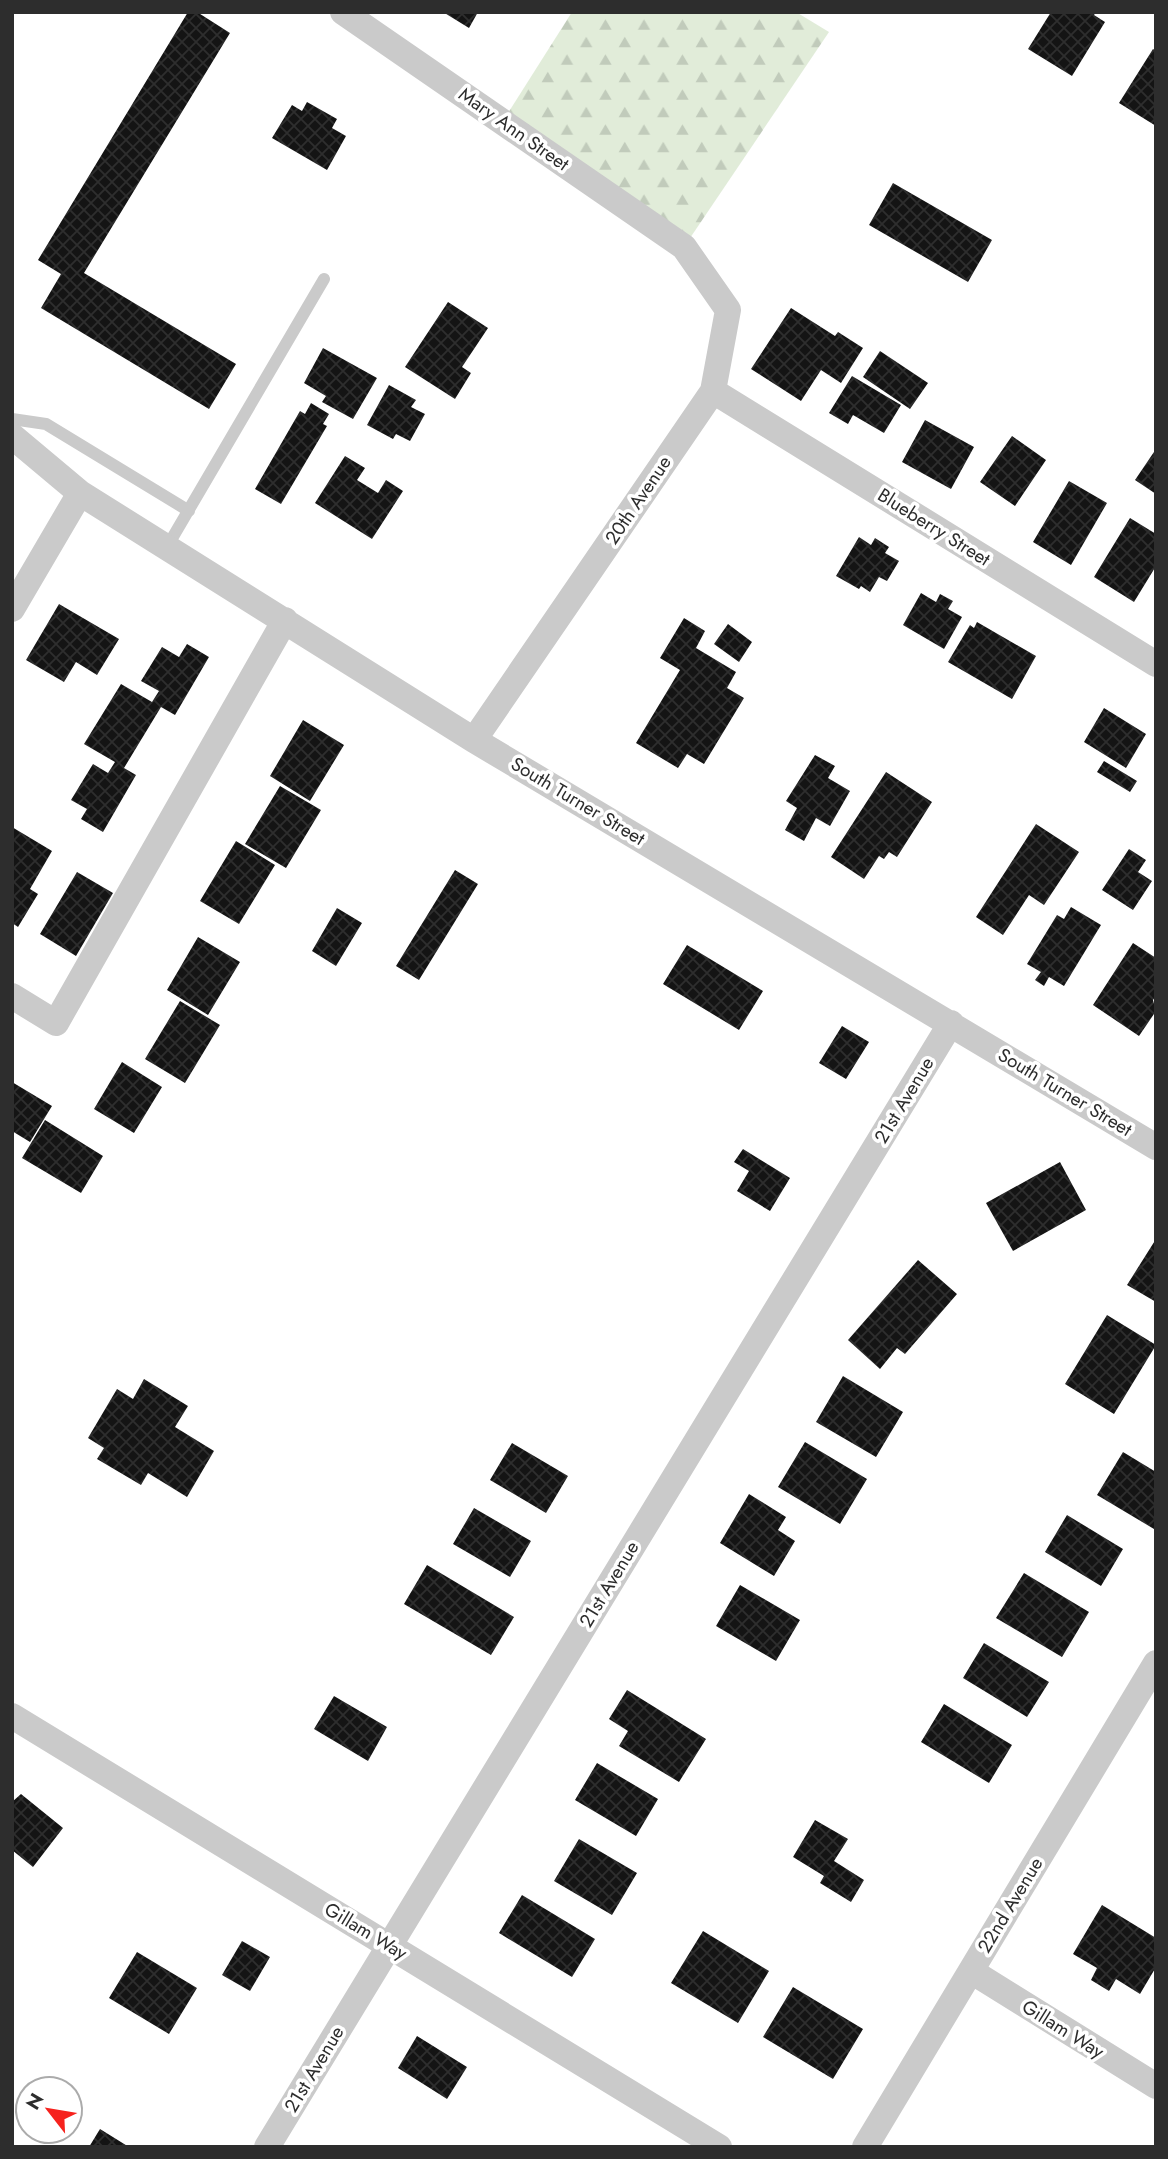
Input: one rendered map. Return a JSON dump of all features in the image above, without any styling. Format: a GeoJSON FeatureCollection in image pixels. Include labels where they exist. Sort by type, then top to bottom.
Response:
{"type":"FeatureCollection","features":[{"type":"Feature","properties":{"kind":"street","name":"Mary Ann Street"},"geometry":{"type":"LineString","coordinates":[[343,12],[684,247]]}},
{"type":"Feature","properties":{"kind":"street","name":"20th Avenue"},"geometry":{"type":"LineString","coordinates":[[474,740],[713,391],[728,310],[684,247]]}},
{"type":"Feature","properties":{"kind":"street","name":"Blueberry Street"},"geometry":{"type":"LineString","coordinates":[[713,391],[1156,664]]}},
{"type":"Feature","properties":{"kind":"street","name":"South Turner Street"},"geometry":{"type":"LineString","coordinates":[[12,436],[80,493],[474,740],[1156,1147]]}},
{"type":"Feature","properties":{"kind":"street"},"geometry":{"type":"LineString","coordinates":[[12,609],[80,493]]}},
{"type":"Feature","properties":{"kind":"street"},"geometry":{"type":"LineString","coordinates":[[12,996],[56,1023],[285,620]]}},
{"type":"Feature","properties":{"kind":"street","name":"21st Avenue"},"geometry":{"type":"LineString","coordinates":[[267,2147],[951,1023]]}},
{"type":"Feature","properties":{"kind":"street","name":"22nd Avenue"},"geometry":{"type":"LineString","coordinates":[[865,2147],[1156,1663]]}},
{"type":"Feature","properties":{"kind":"street","name":"Gillam Way"},"geometry":{"type":"LineString","coordinates":[[12,1716],[719,2147]]}},
{"type":"Feature","properties":{"kind":"street","name":"Gillam Way"},"geometry":{"type":"LineString","coordinates":[[971,1971],[1156,2086]]}},
{"type":"Feature","properties":{"kind":"lane"},"geometry":{"type":"LineString","coordinates":[[167,547],[324,279]]}},
{"type":"Feature","properties":{"kind":"lane"},"geometry":{"type":"LineString","coordinates":[[12,419],[46,424],[189,511]]}},
{"type":"Feature","properties":{"kind":"green space"},"geometry":{"type":"Polygon","coordinates":[[[572,12],[796,12],[829,32],[684,247],[503,121],[572,12]]]}},
{"type":"Feature","properties":{"kind":"building"},"geometry":{"type":"Polygon","coordinates":[[[188,12],[197,12],[230,33],[84,273],[236,364],[209,409],[41,308],[61,274],[38,260],[188,12]]]}},
{"type":"Feature","properties":{"kind":"building"},"geometry":{"type":"Polygon","coordinates":[[[443,12],[478,12],[469,28],[443,12]]]}},
{"type":"Feature","properties":{"kind":"building"},"geometry":{"type":"Polygon","coordinates":[[[1051,12],[1096,12],[1094,15],[1105,22],[1072,76],[1028,49],[1051,12]]]}},
{"type":"Feature","properties":{"kind":"building"},"geometry":{"type":"Polygon","coordinates":[[[1153,49],[1156,51],[1156,126],[1119,103],[1153,49]]]}},
{"type":"Feature","properties":{"kind":"building"},"geometry":{"type":"Polygon","coordinates":[[[307,102],[337,119],[332,128],[346,136],[327,170],[272,138],[292,105],[302,111],[307,102]]]}},
{"type":"Feature","properties":{"kind":"building"},"geometry":{"type":"Polygon","coordinates":[[[893,183],[992,240],[968,282],[869,225],[893,183]]]}},
{"type":"Feature","properties":{"kind":"building"},"geometry":{"type":"Polygon","coordinates":[[[448,302],[488,328],[462,367],[471,373],[455,399],[405,367],[448,302]]]}},
{"type":"Feature","properties":{"kind":"building"},"geometry":{"type":"Polygon","coordinates":[[[791,308],[835,336],[838,332],[863,348],[841,383],[821,370],[801,401],[751,369],[791,308]]]}},
{"type":"Feature","properties":{"kind":"building"},"geometry":{"type":"Polygon","coordinates":[[[323,348],[377,378],[353,419],[322,402],[326,396],[304,383],[323,348]]]}},
{"type":"Feature","properties":{"kind":"building"},"geometry":{"type":"Polygon","coordinates":[[[880,351],[928,383],[910,409],[863,377],[880,351]]]}},
{"type":"Feature","properties":{"kind":"building"},"geometry":{"type":"Polygon","coordinates":[[[852,376],[901,405],[884,433],[853,415],[848,424],[829,413],[852,376]]]}},
{"type":"Feature","properties":{"kind":"building"},"geometry":{"type":"Polygon","coordinates":[[[389,385],[416,400],[411,407],[425,414],[410,441],[396,434],[393,439],[367,425],[389,385]]]}},
{"type":"Feature","properties":{"kind":"building"},"geometry":{"type":"Polygon","coordinates":[[[311,403],[329,414],[323,424],[327,426],[281,504],[255,489],[300,411],[305,414],[311,403]]]}},
{"type":"Feature","properties":{"kind":"building"},"geometry":{"type":"Polygon","coordinates":[[[925,420],[974,447],[951,489],[902,462],[925,420]]]}},
{"type":"Feature","properties":{"kind":"building"},"geometry":{"type":"Polygon","coordinates":[[[1012,436],[1046,460],[1015,506],[980,482],[1012,436]]]}},
{"type":"Feature","properties":{"kind":"building"},"geometry":{"type":"Polygon","coordinates":[[[1156,449],[1156,494],[1135,480],[1156,449]]]}},
{"type":"Feature","properties":{"kind":"building"},"geometry":{"type":"Polygon","coordinates":[[[345,456],[365,468],[357,480],[378,493],[386,480],[403,491],[372,539],[315,503],[345,456]]]}},
{"type":"Feature","properties":{"kind":"building"},"geometry":{"type":"Polygon","coordinates":[[[1069,481],[1107,503],[1071,565],[1033,542],[1069,481]]]}},
{"type":"Feature","properties":{"kind":"building"},"geometry":{"type":"Polygon","coordinates":[[[1130,518],[1156,534],[1156,566],[1134,602],[1094,577],[1130,518]]]}},
{"type":"Feature","properties":{"kind":"building"},"geometry":{"type":"Polygon","coordinates":[[[859,537],[871,545],[875,538],[889,547],[885,553],[899,561],[887,581],[879,577],[870,592],[836,576],[859,537]]]}},
{"type":"Feature","properties":{"kind":"building"},"geometry":{"type":"Polygon","coordinates":[[[921,593],[936,602],[940,594],[953,601],[948,609],[962,617],[944,649],[903,625],[921,593]]]}},
{"type":"Feature","properties":{"kind":"building"},"geometry":{"type":"Polygon","coordinates":[[[59,604],[119,639],[97,675],[76,662],[64,682],[26,660],[59,604]]]}},
{"type":"Feature","properties":{"kind":"building"},"geometry":{"type":"Polygon","coordinates":[[[684,618],[705,631],[696,648],[736,672],[727,688],[744,698],[704,764],[687,754],[678,768],[636,743],[680,670],[660,658],[684,618]]]}},
{"type":"Feature","properties":{"kind":"building"},"geometry":{"type":"Polygon","coordinates":[[[977,622],[1036,656],[1012,699],[948,662],[970,625],[974,628],[977,622]]]}},
{"type":"Feature","properties":{"kind":"building"},"geometry":{"type":"Polygon","coordinates":[[[728,624],[752,642],[739,662],[714,644],[728,624]]]}},
{"type":"Feature","properties":{"kind":"building"},"geometry":{"type":"Polygon","coordinates":[[[187,644],[209,657],[175,715],[161,707],[124,768],[136,775],[103,832],[81,819],[87,809],[71,800],[93,764],[108,773],[115,762],[84,744],[121,684],[152,702],[159,691],[141,681],[162,647],[179,657],[187,644]]]}},
{"type":"Feature","properties":{"kind":"building"},"geometry":{"type":"Polygon","coordinates":[[[1104,708],[1146,734],[1126,768],[1084,742],[1104,708]]]}},
{"type":"Feature","properties":{"kind":"building"},"geometry":{"type":"Polygon","coordinates":[[[303,720],[344,745],[310,801],[270,776],[303,720]]]}},
{"type":"Feature","properties":{"kind":"building"},"geometry":{"type":"Polygon","coordinates":[[[815,755],[835,766],[828,778],[850,791],[830,826],[816,818],[804,841],[785,830],[797,808],[786,801],[815,755]]]}},
{"type":"Feature","properties":{"kind":"building"},"geometry":{"type":"Polygon","coordinates":[[[1104,761],[1137,781],[1130,792],[1097,772],[1104,761]]]}},
{"type":"Feature","properties":{"kind":"building"},"geometry":{"type":"Polygon","coordinates":[[[886,772],[932,802],[897,857],[889,852],[884,859],[879,856],[864,879],[831,857],[886,772]]]}},
{"type":"Feature","properties":{"kind":"building"},"geometry":{"type":"Polygon","coordinates":[[[280,786],[321,810],[286,868],[245,844],[280,786]]]}},
{"type":"Feature","properties":{"kind":"building"},"geometry":{"type":"Polygon","coordinates":[[[1036,824],[1079,852],[1044,905],[1029,895],[1003,935],[976,917],[1036,824]]]}},
{"type":"Feature","properties":{"kind":"building"},"geometry":{"type":"Polygon","coordinates":[[[12,827],[52,851],[30,889],[38,894],[18,927],[12,923],[12,827]]]}},
{"type":"Feature","properties":{"kind":"building"},"geometry":{"type":"Polygon","coordinates":[[[236,841],[275,865],[239,924],[200,901],[236,841]]]}},
{"type":"Feature","properties":{"kind":"building"},"geometry":{"type":"Polygon","coordinates":[[[1129,849],[1146,860],[1138,872],[1152,881],[1133,910],[1102,890],[1129,849]]]}},
{"type":"Feature","properties":{"kind":"building"},"geometry":{"type":"Polygon","coordinates":[[[455,870],[478,884],[419,980],[396,966],[455,870]]]}},
{"type":"Feature","properties":{"kind":"building"},"geometry":{"type":"Polygon","coordinates":[[[77,872],[113,893],[76,956],[40,934],[77,872]]]}},
{"type":"Feature","properties":{"kind":"building"},"geometry":{"type":"Polygon","coordinates":[[[1071,907],[1101,925],[1064,986],[1049,977],[1044,986],[1035,980],[1041,972],[1027,964],[1057,915],[1064,919],[1071,907]]]}},
{"type":"Feature","properties":{"kind":"building"},"geometry":{"type":"Polygon","coordinates":[[[337,908],[362,923],[336,966],[312,951],[337,908]]]}},
{"type":"Feature","properties":{"kind":"building"},"geometry":{"type":"Polygon","coordinates":[[[198,937],[240,962],[208,1015],[167,990],[198,937]]]}},
{"type":"Feature","properties":{"kind":"building"},"geometry":{"type":"Polygon","coordinates":[[[1133,943],[1156,958],[1156,996],[1153,1000],[1156,1011],[1139,1036],[1093,1005],[1133,943]]]}},
{"type":"Feature","properties":{"kind":"building"},"geometry":{"type":"Polygon","coordinates":[[[687,945],[763,991],[739,1030],[663,984],[687,945]]]}},
{"type":"Feature","properties":{"kind":"building"},"geometry":{"type":"Polygon","coordinates":[[[180,1001],[220,1025],[185,1083],[145,1059],[180,1001]]]}},
{"type":"Feature","properties":{"kind":"building"},"geometry":{"type":"Polygon","coordinates":[[[842,1026],[869,1042],[846,1079],[819,1063],[842,1026]]]}},
{"type":"Feature","properties":{"kind":"building"},"geometry":{"type":"Polygon","coordinates":[[[122,1062],[162,1087],[134,1133],[94,1109],[122,1062]]]}},
{"type":"Feature","properties":{"kind":"building"},"geometry":{"type":"Polygon","coordinates":[[[12,1082],[52,1106],[30,1142],[12,1131],[12,1082]]]}},
{"type":"Feature","properties":{"kind":"building"},"geometry":{"type":"Polygon","coordinates":[[[45,1120],[103,1156],[81,1193],[22,1158],[45,1120]]]}},
{"type":"Feature","properties":{"kind":"building"},"geometry":{"type":"Polygon","coordinates":[[[743,1149],[790,1178],[770,1211],[737,1191],[749,1171],[734,1162],[743,1149]]]}},
{"type":"Feature","properties":{"kind":"building"},"geometry":{"type":"Polygon","coordinates":[[[1060,1162],[1086,1210],[1013,1251],[986,1203],[1060,1162]]]}},
{"type":"Feature","properties":{"kind":"building"},"geometry":{"type":"Polygon","coordinates":[[[1156,1239],[1156,1302],[1127,1285],[1156,1239]]]}},
{"type":"Feature","properties":{"kind":"building"},"geometry":{"type":"Polygon","coordinates":[[[918,1260],[957,1294],[905,1354],[897,1348],[880,1369],[848,1340],[918,1260]]]}},
{"type":"Feature","properties":{"kind":"building"},"geometry":{"type":"Polygon","coordinates":[[[1107,1315],[1156,1345],[1114,1414],[1065,1384],[1107,1315]]]}},
{"type":"Feature","properties":{"kind":"building"},"geometry":{"type":"Polygon","coordinates":[[[843,1376],[903,1412],[876,1457],[816,1422],[843,1376]]]}},
{"type":"Feature","properties":{"kind":"building"},"geometry":{"type":"Polygon","coordinates":[[[144,1379],[188,1406],[175,1427],[214,1451],[187,1497],[148,1473],[141,1485],[97,1459],[104,1448],[88,1438],[117,1389],[133,1399],[144,1379]]]}},
{"type":"Feature","properties":{"kind":"building"},"geometry":{"type":"Polygon","coordinates":[[[805,1442],[867,1479],[840,1524],[778,1487],[805,1442]]]}},
{"type":"Feature","properties":{"kind":"building"},"geometry":{"type":"Polygon","coordinates":[[[512,1443],[568,1476],[546,1513],[490,1480],[512,1443]]]}},
{"type":"Feature","properties":{"kind":"building"},"geometry":{"type":"Polygon","coordinates":[[[1123,1452],[1156,1472],[1154,1529],[1097,1495],[1123,1452]]]}},
{"type":"Feature","properties":{"kind":"building"},"geometry":{"type":"Polygon","coordinates":[[[749,1494],[786,1517],[778,1530],[795,1541],[774,1576],[720,1543],[749,1494]]]}},
{"type":"Feature","properties":{"kind":"building"},"geometry":{"type":"Polygon","coordinates":[[[474,1508],[531,1541],[510,1577],[453,1544],[474,1508]]]}},
{"type":"Feature","properties":{"kind":"building"},"geometry":{"type":"Polygon","coordinates":[[[1067,1515],[1123,1549],[1101,1586],[1045,1552],[1067,1515]]]}},
{"type":"Feature","properties":{"kind":"building"},"geometry":{"type":"Polygon","coordinates":[[[427,1565],[514,1617],[491,1655],[404,1604],[427,1565]]]}},
{"type":"Feature","properties":{"kind":"building"},"geometry":{"type":"Polygon","coordinates":[[[1024,1573],[1089,1612],[1062,1657],[996,1618],[1024,1573]]]}},
{"type":"Feature","properties":{"kind":"building"},"geometry":{"type":"Polygon","coordinates":[[[740,1585],[800,1620],[776,1661],[716,1626],[740,1585]]]}},
{"type":"Feature","properties":{"kind":"building"},"geometry":{"type":"Polygon","coordinates":[[[984,1643],[1049,1682],[1027,1717],[963,1678],[984,1643]]]}},
{"type":"Feature","properties":{"kind":"building"},"geometry":{"type":"Polygon","coordinates":[[[627,1690],[706,1739],[679,1782],[619,1746],[628,1731],[609,1719],[627,1690]]]}},
{"type":"Feature","properties":{"kind":"building"},"geometry":{"type":"Polygon","coordinates":[[[334,1696],[387,1727],[368,1761],[314,1729],[334,1696]]]}},
{"type":"Feature","properties":{"kind":"building"},"geometry":{"type":"Polygon","coordinates":[[[944,1704],[1012,1745],[989,1783],[921,1742],[944,1704]]]}},
{"type":"Feature","properties":{"kind":"building"},"geometry":{"type":"Polygon","coordinates":[[[597,1763],[658,1799],[636,1836],[575,1800],[597,1763]]]}},
{"type":"Feature","properties":{"kind":"building"},"geometry":{"type":"Polygon","coordinates":[[[21,1794],[63,1828],[33,1867],[12,1850],[12,1802],[21,1794]]]}},
{"type":"Feature","properties":{"kind":"building"},"geometry":{"type":"Polygon","coordinates":[[[815,1820],[848,1839],[834,1861],[864,1880],[851,1902],[820,1883],[824,1876],[793,1857],[815,1820]]]}},
{"type":"Feature","properties":{"kind":"building"},"geometry":{"type":"Polygon","coordinates":[[[579,1839],[637,1873],[612,1915],[554,1881],[579,1839]]]}},
{"type":"Feature","properties":{"kind":"building"},"geometry":{"type":"Polygon","coordinates":[[[522,1895],[595,1939],[572,1977],[499,1933],[522,1895]]]}},
{"type":"Feature","properties":{"kind":"building"},"geometry":{"type":"Polygon","coordinates":[[[1102,1905],[1156,1938],[1156,1967],[1140,1994],[1116,1979],[1109,1991],[1091,1980],[1097,1968],[1073,1954],[1102,1905]]]}},
{"type":"Feature","properties":{"kind":"building"},"geometry":{"type":"Polygon","coordinates":[[[703,1931],[769,1971],[738,2023],[671,1983],[703,1931]]]}},
{"type":"Feature","properties":{"kind":"building"},"geometry":{"type":"Polygon","coordinates":[[[242,1941],[270,1957],[250,1991],[222,1975],[242,1941]]]}},
{"type":"Feature","properties":{"kind":"building"},"geometry":{"type":"Polygon","coordinates":[[[137,1952],[197,1988],[169,2034],[109,1998],[137,1952]]]}},
{"type":"Feature","properties":{"kind":"building"},"geometry":{"type":"Polygon","coordinates":[[[793,1987],[863,2029],[833,2079],[763,2037],[793,1987]]]}},
{"type":"Feature","properties":{"kind":"building"},"geometry":{"type":"Polygon","coordinates":[[[417,2036],[467,2067],[447,2099],[398,2068],[417,2036]]]}},
{"type":"Feature","properties":{"kind":"building"},"geometry":{"type":"Polygon","coordinates":[[[100,2129],[129,2147],[89,2147],[100,2129]]]}}]}
